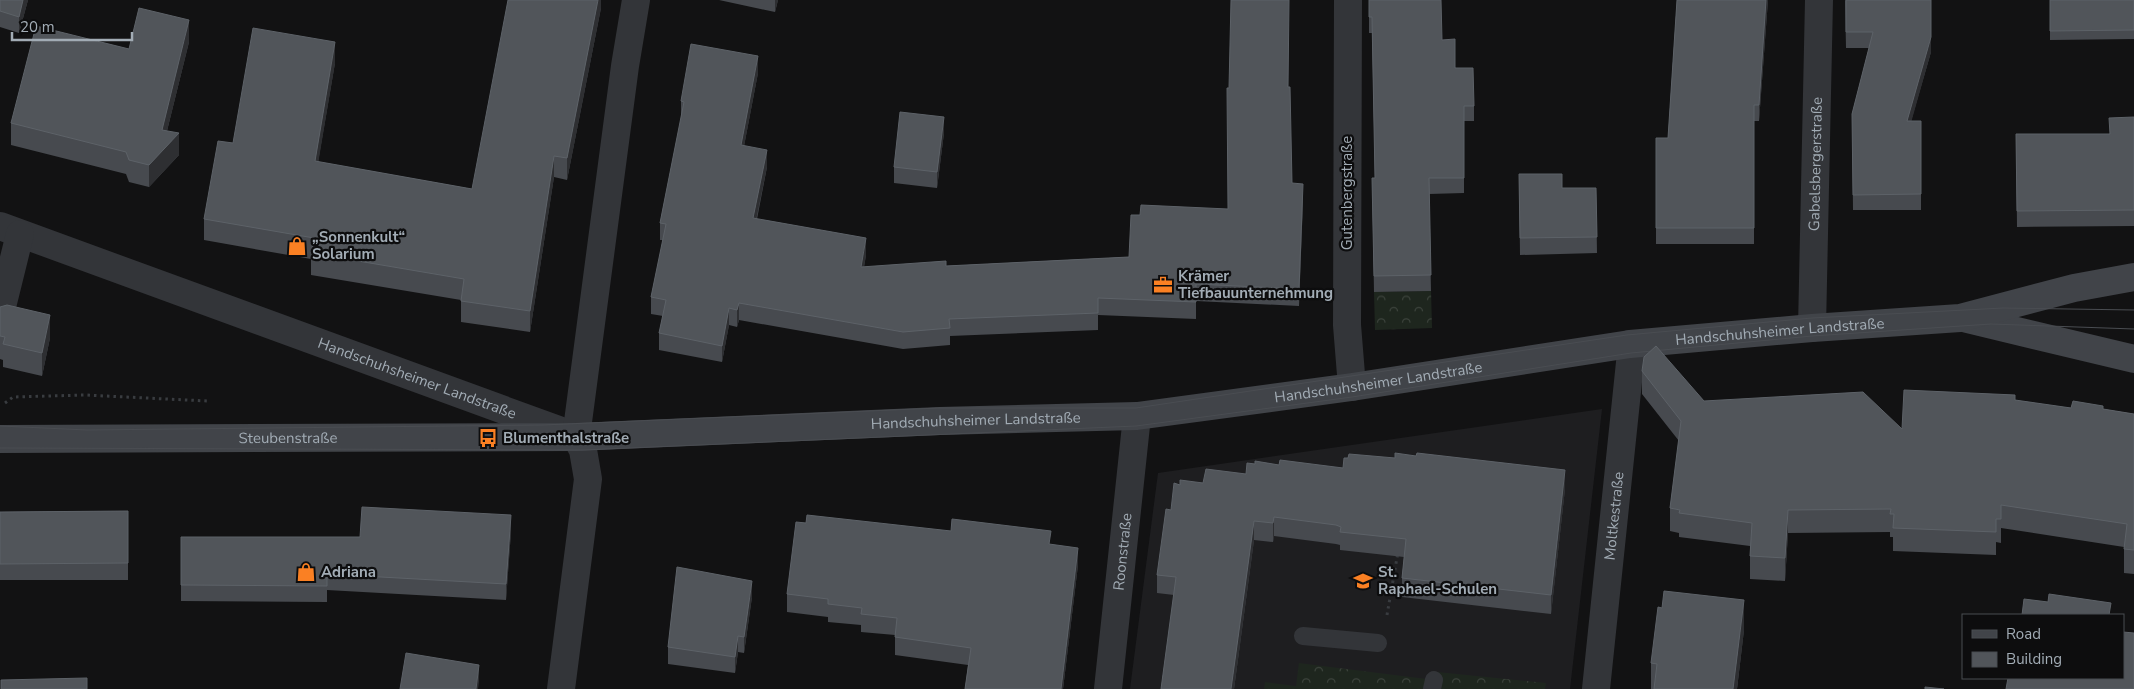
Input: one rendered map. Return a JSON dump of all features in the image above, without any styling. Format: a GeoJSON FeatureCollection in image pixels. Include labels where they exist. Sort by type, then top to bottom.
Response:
{"type":"FeatureCollection","features":[{"type":"Feature","properties":{"kind":"main road","name":"Handschuhsheimer Landstraße"},"geometry":{"type":"LineString","coordinates":[[576,437],[940,421],[1136,416],[1630,344],[1812,328],[1960,318],[2074,288],[2134,277]]}},
{"type":"Feature","properties":{"kind":"main road","name":"Handschuhsheimer Landstraße"},"geometry":{"type":"LineString","coordinates":[[1960,318],[2134,359]]}},
{"type":"Feature","properties":{"kind":"main road","name":"Steubenstraße"},"geometry":{"type":"LineString","coordinates":[[0,439],[576,437]]}},
{"type":"Feature","properties":{"kind":"street"},"geometry":{"type":"LineString","coordinates":[[561,689],[588,479],[582,450],[576,437],[625,66],[636,0]]}},
{"type":"Feature","properties":{"kind":"street","name":"Gutenbergstraße"},"geometry":{"type":"LineString","coordinates":[[1348,0],[1347,325],[1352,386]]}},
{"type":"Feature","properties":{"kind":"street","name":"Gabelsbergerstraße"},"geometry":{"type":"LineString","coordinates":[[1812,328],[1819,0]]}},
{"type":"Feature","properties":{"kind":"street","name":"Handschuhsheimer Landstraße"},"geometry":{"type":"LineString","coordinates":[[0,315],[10,230],[576,437]]}},
{"type":"Feature","properties":{"kind":"street","name":"Moltkestraße"},"geometry":{"type":"LineString","coordinates":[[1596,689],[1631,353],[1630,344]]}},
{"type":"Feature","properties":{"kind":"street","name":"Roonstraße"},"geometry":{"type":"LineString","coordinates":[[1108,689],[1136,416]]}},
{"type":"Feature","properties":{"kind":"lane"},"geometry":{"type":"LineString","coordinates":[[1303,636],[1378,643]]}},
{"type":"Feature","properties":{"kind":"path"},"geometry":{"type":"LineString","coordinates":[[1386,623],[1399,544]]}},
{"type":"Feature","properties":{"kind":"shaded area","name":"St. Raphael-Schulen"},"geometry":{"type":"Polygon","coordinates":[[[1602,409],[1570,689],[1130,689],[1158,473],[1602,409]]]}},
{"type":"Feature","properties":{"kind":"green space"},"geometry":{"type":"Polygon","coordinates":[[[1431,291],[1432,328],[1375,330],[1374,292],[1431,291]]]}},
{"type":"Feature","properties":{"kind":"green space"},"geometry":{"type":"Polygon","coordinates":[[[1299,663],[1434,680],[1432,689],[1264,689],[1265,682],[1296,686],[1299,663]]]}},
{"type":"Feature","properties":{"kind":"green space"},"geometry":{"type":"Polygon","coordinates":[[[1437,672],[1546,683],[1545,689],[1434,689],[1437,672]]]}},
{"type":"Feature","properties":{"kind":"building"},"geometry":{"type":"Polygon","coordinates":[[[0,0],[23,0],[19,17],[0,11],[0,0]]]}},
{"type":"Feature","properties":{"kind":"building"},"geometry":{"type":"Polygon","coordinates":[[[508,0],[598,0],[567,158],[554,156],[530,311],[461,301],[464,279],[311,253],[314,238],[204,219],[218,141],[233,143],[253,28],[335,42],[315,161],[472,189],[508,0]]]}},
{"type":"Feature","properties":{"kind":"building"},"geometry":{"type":"Polygon","coordinates":[[[1231,0],[1289,0],[1288,87],[1290,87],[1292,183],[1303,184],[1299,289],[1196,284],[1196,302],[1098,298],[1098,313],[949,319],[950,328],[903,332],[739,303],[737,310],[729,308],[722,346],[659,333],[666,300],[651,297],[666,224],[660,223],[684,102],[681,101],[691,44],[758,56],[741,145],[767,150],[753,218],[866,238],[861,267],[946,261],[946,266],[1129,257],[1131,215],[1140,215],[1141,205],[1228,209],[1227,88],[1229,88],[1231,0]]]}},
{"type":"Feature","properties":{"kind":"building"},"geometry":{"type":"Polygon","coordinates":[[[1369,0],[1441,0],[1442,40],[1455,39],[1455,68],[1473,68],[1474,106],[1464,106],[1464,178],[1429,178],[1431,275],[1374,276],[1372,178],[1375,178],[1372,17],[1369,17],[1369,0]]]}},
{"type":"Feature","properties":{"kind":"building"},"geometry":{"type":"Polygon","coordinates":[[[1677,0],[1766,0],[1759,105],[1754,105],[1754,228],[1656,228],[1656,138],[1668,138],[1677,0]]]}},
{"type":"Feature","properties":{"kind":"building"},"geometry":{"type":"Polygon","coordinates":[[[1846,0],[1931,0],[1931,37],[1907,121],[1921,121],[1921,194],[1853,195],[1852,114],[1873,32],[1846,32],[1846,0]]]}},
{"type":"Feature","properties":{"kind":"building"},"geometry":{"type":"Polygon","coordinates":[[[2050,0],[2134,0],[2134,30],[2050,31],[2050,0]]]}},
{"type":"Feature","properties":{"kind":"building"},"geometry":{"type":"Polygon","coordinates":[[[139,8],[189,20],[162,130],[179,133],[149,165],[129,160],[126,152],[11,123],[36,26],[129,49],[139,8]]]}},
{"type":"Feature","properties":{"kind":"building"},"geometry":{"type":"Polygon","coordinates":[[[900,112],[944,117],[937,172],[894,167],[900,112]]]}},
{"type":"Feature","properties":{"kind":"building"},"geometry":{"type":"Polygon","coordinates":[[[2134,117],[2134,210],[2017,211],[2016,134],[2110,134],[2109,118],[2134,117]]]}},
{"type":"Feature","properties":{"kind":"building"},"geometry":{"type":"Polygon","coordinates":[[[1519,174],[1562,174],[1562,188],[1596,188],[1597,237],[1520,238],[1519,174]]]}},
{"type":"Feature","properties":{"kind":"building"},"geometry":{"type":"Polygon","coordinates":[[[7,305],[50,315],[42,353],[3,344],[5,337],[0,336],[0,307],[7,305]]]}},
{"type":"Feature","properties":{"kind":"building"},"geometry":{"type":"Polygon","coordinates":[[[1656,346],[1704,401],[1863,392],[1902,429],[1904,390],[2015,395],[2015,400],[2071,408],[2073,401],[2103,406],[2103,409],[2134,414],[2134,550],[2124,549],[2127,524],[2001,505],[2001,519],[1996,519],[1996,532],[1893,528],[1894,514],[1890,514],[1891,509],[1788,510],[1785,558],[1750,556],[1752,523],[1679,513],[1680,510],[1670,508],[1681,421],[1642,371],[1644,357],[1656,346]]]}},
{"type":"Feature","properties":{"kind":"building"},"geometry":{"type":"Polygon","coordinates":[[[1395,453],[1416,456],[1417,453],[1565,470],[1551,595],[1402,578],[1406,539],[1340,532],[1341,527],[1336,525],[1274,517],[1273,523],[1254,521],[1231,689],[1161,689],[1176,577],[1157,575],[1166,509],[1171,510],[1174,483],[1180,485],[1180,480],[1203,483],[1206,469],[1246,474],[1247,463],[1255,464],[1255,461],[1279,465],[1280,460],[1343,468],[1344,458],[1348,458],[1349,454],[1395,458],[1395,453]]]}},
{"type":"Feature","properties":{"kind":"building"},"geometry":{"type":"Polygon","coordinates":[[[362,507],[511,515],[506,584],[327,574],[327,586],[181,585],[181,537],[360,537],[362,507]]]}},
{"type":"Feature","properties":{"kind":"building"},"geometry":{"type":"Polygon","coordinates":[[[128,511],[128,563],[0,564],[0,512],[128,511]]]}},
{"type":"Feature","properties":{"kind":"building"},"geometry":{"type":"Polygon","coordinates":[[[807,515],[951,531],[952,519],[1051,531],[1049,544],[1078,548],[1061,689],[965,689],[971,648],[895,637],[897,618],[861,614],[862,608],[828,604],[828,599],[787,594],[796,522],[806,523],[807,515]]]}},
{"type":"Feature","properties":{"kind":"building"},"geometry":{"type":"Polygon","coordinates":[[[677,567],[752,581],[744,637],[738,636],[735,657],[668,647],[677,567]]]}},
{"type":"Feature","properties":{"kind":"building"},"geometry":{"type":"Polygon","coordinates":[[[1664,591],[1744,600],[1733,689],[1654,689],[1657,664],[1651,663],[1658,607],[1662,608],[1664,591]]]}},
{"type":"Feature","properties":{"kind":"building"},"geometry":{"type":"Polygon","coordinates":[[[2049,594],[2111,603],[2109,614],[2022,614],[2024,599],[2048,602],[2049,594]]]}},
{"type":"Feature","properties":{"kind":"building"},"geometry":{"type":"Polygon","coordinates":[[[2124,632],[2134,633],[2134,689],[2006,689],[2008,679],[2124,679],[2124,632]]]}},
{"type":"Feature","properties":{"kind":"building"},"geometry":{"type":"Polygon","coordinates":[[[406,653],[479,665],[476,689],[400,689],[406,653]]]}},
{"type":"Feature","properties":{"kind":"building"},"geometry":{"type":"Polygon","coordinates":[[[87,678],[87,689],[1,689],[1,680],[87,678]]]}},
{"type":"Feature","properties":{"kind":"building"},"geometry":{"type":"Polygon","coordinates":[[[1925,687],[1944,689],[1925,689],[1925,687]]]}},
{"type":"Feature","properties":{"kind":"tram line"},"geometry":{"type":"LineString","coordinates":[[0,426],[87,430],[543,425],[939,408],[1136,408],[1627,335],[1812,318],[2003,308],[2134,310]]}},
{"type":"Feature","properties":{"kind":"tram line"},"geometry":{"type":"LineString","coordinates":[[0,448],[583,450],[1136,426],[1352,397],[1631,353],[1812,336],[1991,324],[2134,329]]}},
{"type":"Feature","properties":{"kind":"place","name":"„Sonnenkult“ Solarium"},"geometry":{"type":"Point","coordinates":[297,246]}},
{"type":"Feature","properties":{"kind":"place","name":"Krämer Tiefbauunternehmung"},"geometry":{"type":"Point","coordinates":[1163,285]}},
{"type":"Feature","properties":{"kind":"place","name":"Blumenthalstraße"},"geometry":{"type":"Point","coordinates":[488,438]}},
{"type":"Feature","properties":{"kind":"place","name":"Adriana"},"geometry":{"type":"Point","coordinates":[306,572]}},
{"type":"Feature","properties":{"kind":"place","name":"St. Raphael-Schulen"},"geometry":{"type":"Point","coordinates":[1363,581]}}]}
